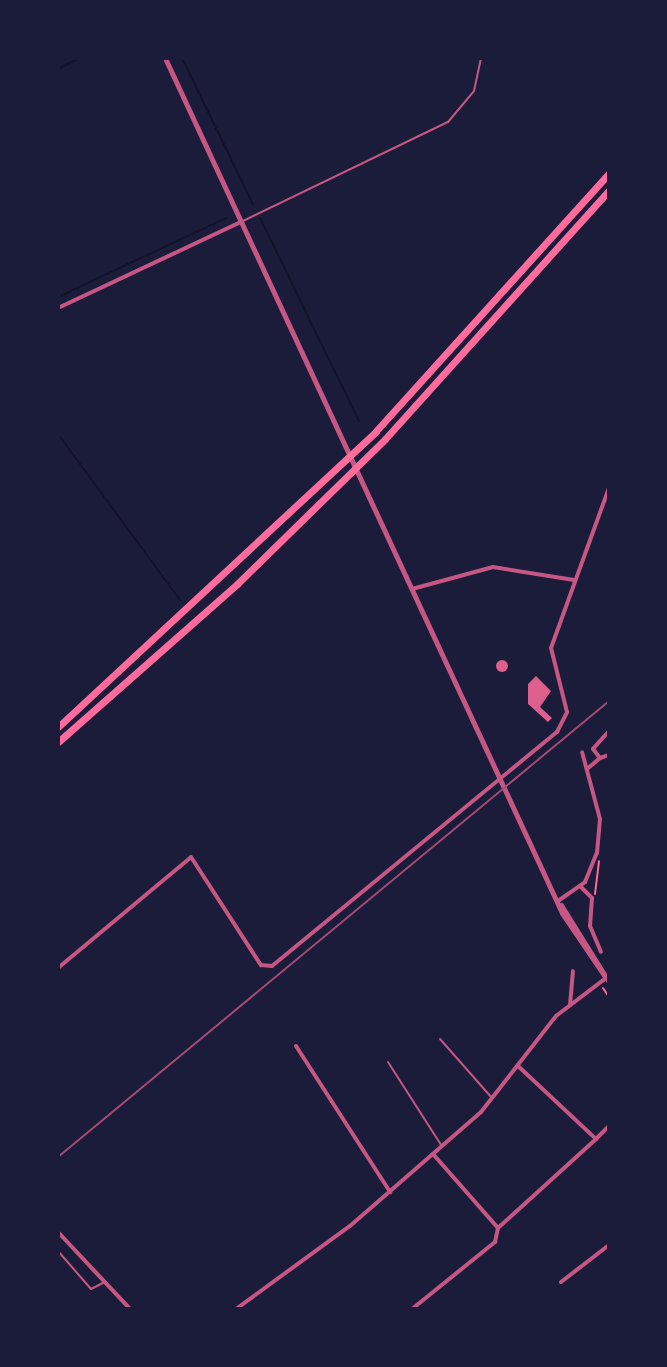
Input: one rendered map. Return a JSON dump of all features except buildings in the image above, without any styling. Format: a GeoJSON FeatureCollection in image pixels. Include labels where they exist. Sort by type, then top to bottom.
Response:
{"type":"FeatureCollection","features":[{"type":"Feature","properties":{"kind":"highway"},"geometry":{"type":"LineString","coordinates":[[58,727],[366,441],[609,173]]}},
{"type":"Feature","properties":{"kind":"highway"},"geometry":{"type":"LineString","coordinates":[[58,742],[237,584],[385,439],[609,190]]}},
{"type":"Feature","properties":{"kind":"street"},"geometry":{"type":"LineString","coordinates":[[165,58],[514,810],[558,901],[606,979],[570,1005],[493,1099],[442,1146],[390,1192],[236,1309]]}},
{"type":"Feature","properties":{"kind":"street"},"geometry":{"type":"LineString","coordinates":[[58,308],[241,222]]}},
{"type":"Feature","properties":{"kind":"street"},"geometry":{"type":"LineString","coordinates":[[58,968],[191,857],[261,965],[272,966],[540,746],[567,712],[551,648],[609,488]]}},
{"type":"Feature","properties":{"kind":"street"},"geometry":{"type":"LineString","coordinates":[[412,589],[493,567],[574,580]]}},
{"type":"Feature","properties":{"kind":"street"},"geometry":{"type":"LineString","coordinates":[[600,758],[593,747],[609,731]]}},
{"type":"Feature","properties":{"kind":"street"},"geometry":{"type":"LineString","coordinates":[[558,901],[580,886],[597,853],[600,819],[582,752]]}},
{"type":"Feature","properties":{"kind":"street"},"geometry":{"type":"LineString","coordinates":[[587,769],[609,755]]}},
{"type":"Feature","properties":{"kind":"street"},"geometry":{"type":"LineString","coordinates":[[580,886],[592,898],[590,926],[601,952]]}},
{"type":"Feature","properties":{"kind":"street"},"geometry":{"type":"LineString","coordinates":[[570,1005],[573,971]]}},
{"type":"Feature","properties":{"kind":"street"},"geometry":{"type":"LineString","coordinates":[[296,1046],[390,1192]]}},
{"type":"Feature","properties":{"kind":"street"},"geometry":{"type":"LineString","coordinates":[[518,1066],[596,1139]]}},
{"type":"Feature","properties":{"kind":"street"},"geometry":{"type":"LineString","coordinates":[[412,1309],[495,1242],[498,1228],[609,1126]]}},
{"type":"Feature","properties":{"kind":"street"},"geometry":{"type":"LineString","coordinates":[[433,1154],[498,1228]]}},
{"type":"Feature","properties":{"kind":"street"},"geometry":{"type":"LineString","coordinates":[[58,1232],[130,1309]]}},
{"type":"Feature","properties":{"kind":"street"},"geometry":{"type":"LineString","coordinates":[[561,1282],[609,1245]]}},
{"type":"Feature","properties":{"kind":"lane"},"geometry":{"type":"LineString","coordinates":[[241,222],[457,116],[477,84],[481,58]]}},
{"type":"Feature","properties":{"kind":"lane"},"geometry":{"type":"LineString","coordinates":[[440,1039],[493,1099]]}},
{"type":"Feature","properties":{"kind":"lane"},"geometry":{"type":"LineString","coordinates":[[388,1062],[442,1146]]}},
{"type":"Feature","properties":{"kind":"lane"},"geometry":{"type":"LineString","coordinates":[[58,1251],[91,1289],[106,1282]]}},
{"type":"Feature","properties":{"kind":"path"},"geometry":{"type":"LineString","coordinates":[[592,898],[597,853]]}},
{"type":"Feature","properties":{"kind":"path"},"geometry":{"type":"LineString","coordinates":[[600,983],[609,997]]}},
{"type":"Feature","properties":{"kind":"waterway"},"geometry":{"type":"LineString","coordinates":[[58,69],[80,58]]}},
{"type":"Feature","properties":{"kind":"waterway"},"geometry":{"type":"LineString","coordinates":[[182,58],[253,204]]}},
{"type":"Feature","properties":{"kind":"waterway"},"geometry":{"type":"LineString","coordinates":[[58,297],[226,218]]}},
{"type":"Feature","properties":{"kind":"waterway"},"geometry":{"type":"LineString","coordinates":[[260,218],[359,421]]}},
{"type":"Feature","properties":{"kind":"waterway"},"geometry":{"type":"LineString","coordinates":[[58,434],[180,600]]}},
{"type":"Feature","properties":{"kind":"railway"},"geometry":{"type":"LineString","coordinates":[[58,1157],[609,701]]}}]}
